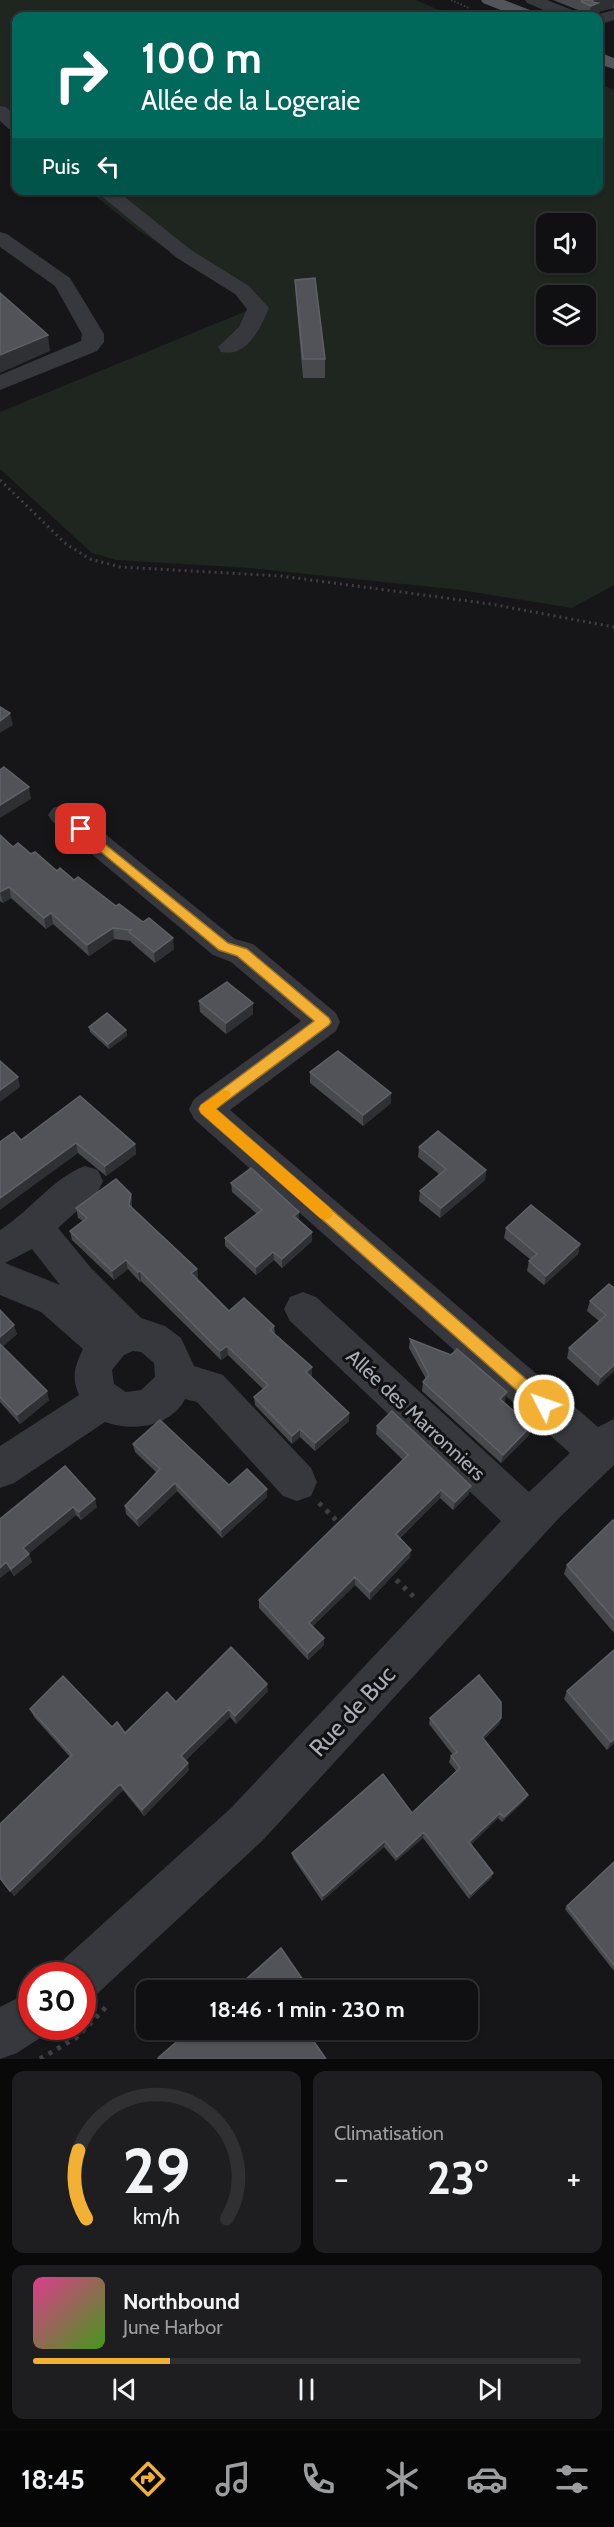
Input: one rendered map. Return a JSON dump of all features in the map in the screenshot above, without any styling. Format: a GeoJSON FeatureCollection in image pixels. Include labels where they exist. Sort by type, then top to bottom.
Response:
{"type":"FeatureCollection","features":[{"type":"Feature","properties":{"kind":"main road"},"geometry":{"type":"LineString","coordinates":[[470,0],[498,12]]}},
{"type":"Feature","properties":{"kind":"main road"},"geometry":{"type":"LineString","coordinates":[[489,0],[520,12]]}},
{"type":"Feature","properties":{"kind":"street"},"geometry":{"type":"LineString","coordinates":[[500,0],[527,12]]}},
{"type":"Feature","properties":{"kind":"street"},"geometry":{"type":"LineString","coordinates":[[533,0],[562,12]]}},
{"type":"Feature","properties":{"kind":"street"},"geometry":{"type":"LineString","coordinates":[[0,111],[12,122]]}},
{"type":"Feature","properties":{"kind":"street"},"geometry":{"type":"LineString","coordinates":[[109,195],[184,254],[242,290],[258,308],[249,330],[230,347]]}},
{"type":"Feature","properties":{"kind":"street"},"geometry":{"type":"LineString","coordinates":[[0,237],[9,253],[63,282],[91,340]]}},
{"type":"Feature","properties":{"kind":"street"},"geometry":{"type":"LineString","coordinates":[[0,383],[91,340],[116,334]]}},
{"type":"Feature","properties":{"kind":"street"},"geometry":{"type":"LineString","coordinates":[[63,815],[224,947],[242,953],[324,1022],[206,1109],[606,1445]]}},
{"type":"Feature","properties":{"kind":"street"},"geometry":{"type":"LineString","coordinates":[[0,1249],[31,1230],[85,1181]]}},
{"type":"Feature","properties":{"kind":"street"},"geometry":{"type":"LineString","coordinates":[[31,1230],[44,1237],[78,1280],[119,1339]]}},
{"type":"Feature","properties":{"kind":"street"},"geometry":{"type":"LineString","coordinates":[[0,1278],[54,1300],[119,1339]]}},
{"type":"Feature","properties":{"kind":"street","name":"Allée des Marronniers"},"geometry":{"type":"LineString","coordinates":[[303,1309],[529,1520]]}},
{"type":"Feature","properties":{"kind":"street"},"geometry":{"type":"LineString","coordinates":[[150,1336],[165,1346],[172,1355],[175,1366],[174,1378],[170,1389],[162,1399],[151,1406],[126,1410],[104,1401],[96,1391],[92,1380],[93,1367],[98,1355],[119,1339],[150,1336]]}},
{"type":"Feature","properties":{"kind":"street"},"geometry":{"type":"LineString","coordinates":[[174,1378],[209,1388],[297,1482]]}},
{"type":"Feature","properties":{"kind":"street"},"geometry":{"type":"LineString","coordinates":[[0,1469],[104,1401]]}},
{"type":"Feature","properties":{"kind":"street","name":"Rue de Buc"},"geometry":{"type":"LineString","coordinates":[[96,1962],[247,1824],[529,1520],[606,1445]]}},
{"type":"Feature","properties":{"kind":"street"},"geometry":{"type":"LineString","coordinates":[[0,2036],[18,2024]]}},
{"type":"Feature","properties":{"kind":"path"},"geometry":{"type":"LineString","coordinates":[[0,480],[66,544],[90,559],[120,567],[281,576],[491,604],[614,627]]}},
{"type":"Feature","properties":{"kind":"path"},"geometry":{"type":"LineString","coordinates":[[297,1482],[346,1530]]}},
{"type":"Feature","properties":{"kind":"path"},"geometry":{"type":"LineString","coordinates":[[387,1571],[437,1620]]}},
{"type":"Feature","properties":{"kind":"shaded area"},"geometry":{"type":"Polygon","coordinates":[[[0,0],[416,0],[443,12],[12,12],[12,128],[0,117],[0,0]]]}},
{"type":"Feature","properties":{"kind":"shaded area"},"geometry":{"type":"Polygon","coordinates":[[[603,85],[614,90],[614,585],[572,608],[461,590],[250,568],[116,560],[92,553],[0,469],[0,412],[249,310],[240,297],[138,230],[94,195],[603,195],[603,85]]]}},
{"type":"Feature","properties":{"kind":"building"},"geometry":{"type":"Polygon","coordinates":[[[582,0],[593,0],[592,2],[598,3],[591,6],[582,0]]]}},
{"type":"Feature","properties":{"kind":"building"},"geometry":{"type":"Polygon","coordinates":[[[315,278],[325,359],[303,359],[295,280],[315,278]]]}},
{"type":"Feature","properties":{"kind":"building"},"geometry":{"type":"Polygon","coordinates":[[[0,293],[48,335],[0,355],[0,293]]]}},
{"type":"Feature","properties":{"kind":"building"},"geometry":{"type":"Polygon","coordinates":[[[0,707],[10,713],[0,721],[0,707]]]}},
{"type":"Feature","properties":{"kind":"building"},"geometry":{"type":"Polygon","coordinates":[[[4,767],[29,787],[0,805],[0,770],[4,767]]]}},
{"type":"Feature","properties":{"kind":"building"},"geometry":{"type":"Polygon","coordinates":[[[0,835],[13,847],[18,843],[31,854],[35,852],[57,871],[60,868],[74,880],[78,877],[116,906],[119,904],[143,922],[149,918],[173,938],[154,952],[129,932],[131,930],[113,928],[87,945],[51,913],[44,918],[9,887],[0,892],[0,835]]]}},
{"type":"Feature","properties":{"kind":"building"},"geometry":{"type":"Polygon","coordinates":[[[227,982],[253,1003],[226,1023],[199,1001],[227,982]]]}},
{"type":"Feature","properties":{"kind":"building"},"geometry":{"type":"Polygon","coordinates":[[[107,1013],[126,1030],[108,1044],[89,1027],[107,1013]]]}},
{"type":"Feature","properties":{"kind":"building"},"geometry":{"type":"Polygon","coordinates":[[[338,1051],[391,1093],[363,1115],[310,1072],[338,1051]]]}},
{"type":"Feature","properties":{"kind":"building"},"geometry":{"type":"Polygon","coordinates":[[[0,1061],[18,1077],[0,1090],[0,1061]]]}},
{"type":"Feature","properties":{"kind":"building"},"geometry":{"type":"Polygon","coordinates":[[[80,1096],[135,1144],[105,1166],[76,1143],[0,1198],[0,1142],[14,1132],[21,1140],[80,1096]]]}},
{"type":"Feature","properties":{"kind":"building"},"geometry":{"type":"Polygon","coordinates":[[[438,1131],[486,1170],[441,1208],[420,1191],[446,1169],[419,1147],[438,1131]]]}},
{"type":"Feature","properties":{"kind":"building"},"geometry":{"type":"Polygon","coordinates":[[[251,1168],[299,1212],[294,1216],[312,1232],[282,1259],[273,1252],[256,1267],[225,1238],[262,1210],[231,1183],[251,1168]]]}},
{"type":"Feature","properties":{"kind":"building"},"geometry":{"type":"Polygon","coordinates":[[[116,1179],[131,1194],[129,1205],[197,1269],[191,1273],[229,1311],[244,1298],[274,1326],[270,1330],[312,1367],[306,1372],[349,1413],[315,1443],[300,1429],[292,1436],[254,1397],[268,1385],[227,1346],[220,1351],[140,1271],[138,1272],[126,1260],[112,1271],[70,1231],[87,1218],[76,1208],[116,1179]]]}},
{"type":"Feature","properties":{"kind":"building"},"geometry":{"type":"Polygon","coordinates":[[[531,1205],[580,1244],[546,1276],[529,1261],[537,1254],[506,1228],[531,1205]]]}},
{"type":"Feature","properties":{"kind":"building"},"geometry":{"type":"Polygon","coordinates":[[[609,1284],[614,1288],[614,1365],[601,1377],[569,1348],[606,1315],[590,1301],[609,1284]]]}},
{"type":"Feature","properties":{"kind":"building"},"geometry":{"type":"Polygon","coordinates":[[[0,1310],[14,1325],[0,1337],[0,1310]]]}},
{"type":"Feature","properties":{"kind":"building"},"geometry":{"type":"Polygon","coordinates":[[[410,1339],[451,1355],[457,1349],[507,1392],[500,1399],[531,1426],[503,1455],[423,1382],[429,1375],[410,1339]]]}},
{"type":"Feature","properties":{"kind":"building"},"geometry":{"type":"Polygon","coordinates":[[[0,1344],[47,1391],[17,1415],[0,1397],[0,1344]]]}},
{"type":"Feature","properties":{"kind":"building"},"geometry":{"type":"Polygon","coordinates":[[[392,1411],[471,1486],[455,1502],[441,1490],[396,1534],[411,1550],[370,1592],[355,1577],[309,1623],[324,1638],[308,1653],[259,1600],[408,1455],[377,1426],[392,1411]]]}},
{"type":"Feature","properties":{"kind":"building"},"geometry":{"type":"Polygon","coordinates":[[[160,1420],[229,1485],[247,1469],[267,1489],[221,1530],[175,1483],[137,1519],[125,1506],[160,1469],[133,1444],[160,1420]]]}},
{"type":"Feature","properties":{"kind":"building"},"geometry":{"type":"Polygon","coordinates":[[[65,1466],[95,1499],[79,1512],[73,1507],[23,1548],[29,1554],[11,1569],[6,1562],[0,1568],[0,1519],[65,1466]]]}},
{"type":"Feature","properties":{"kind":"building"},"geometry":{"type":"Polygon","coordinates":[[[613,1520],[614,1522],[614,1619],[567,1565],[613,1520]]]}},
{"type":"Feature","properties":{"kind":"building"},"geometry":{"type":"Polygon","coordinates":[[[231,1647],[267,1684],[235,1716],[229,1709],[181,1756],[188,1763],[142,1810],[120,1784],[10,1891],[0,1878],[0,1824],[72,1755],[30,1709],[63,1676],[112,1727],[117,1722],[125,1733],[167,1692],[176,1702],[231,1647]]]}},
{"type":"Feature","properties":{"kind":"building"},"geometry":{"type":"Polygon","coordinates":[[[614,1650],[614,1739],[611,1742],[567,1691],[614,1650]]]}},
{"type":"Feature","properties":{"kind":"building"},"geometry":{"type":"Polygon","coordinates":[[[479,1675],[501,1702],[501,1718],[482,1737],[528,1795],[504,1817],[500,1813],[469,1842],[493,1873],[471,1894],[424,1832],[397,1857],[385,1841],[323,1896],[292,1853],[383,1774],[412,1813],[460,1768],[451,1756],[457,1752],[430,1718],[479,1675]]]}},
{"type":"Feature","properties":{"kind":"building"},"geometry":{"type":"Polygon","coordinates":[[[614,1862],[614,1965],[567,1906],[614,1862]]]}},
{"type":"Feature","properties":{"kind":"building"},"geometry":{"type":"Polygon","coordinates":[[[281,1948],[303,1980],[245,1980],[281,1948]]]}},
{"type":"Feature","properties":{"kind":"building"},"geometry":{"type":"Polygon","coordinates":[[[179,2040],[313,2040],[326,2059],[159,2059],[179,2040]]]}},
{"type":"Feature","properties":{"kind":"slow traffic"},"geometry":{"type":"LineString","coordinates":[[224,1095],[206,1109],[325,1214]]}},
{"type":"Feature","properties":{"kind":"route"},"geometry":{"type":"LineString","coordinates":[[81,829],[224,947],[242,953],[324,1022],[206,1109],[544,1405]]}}]}
